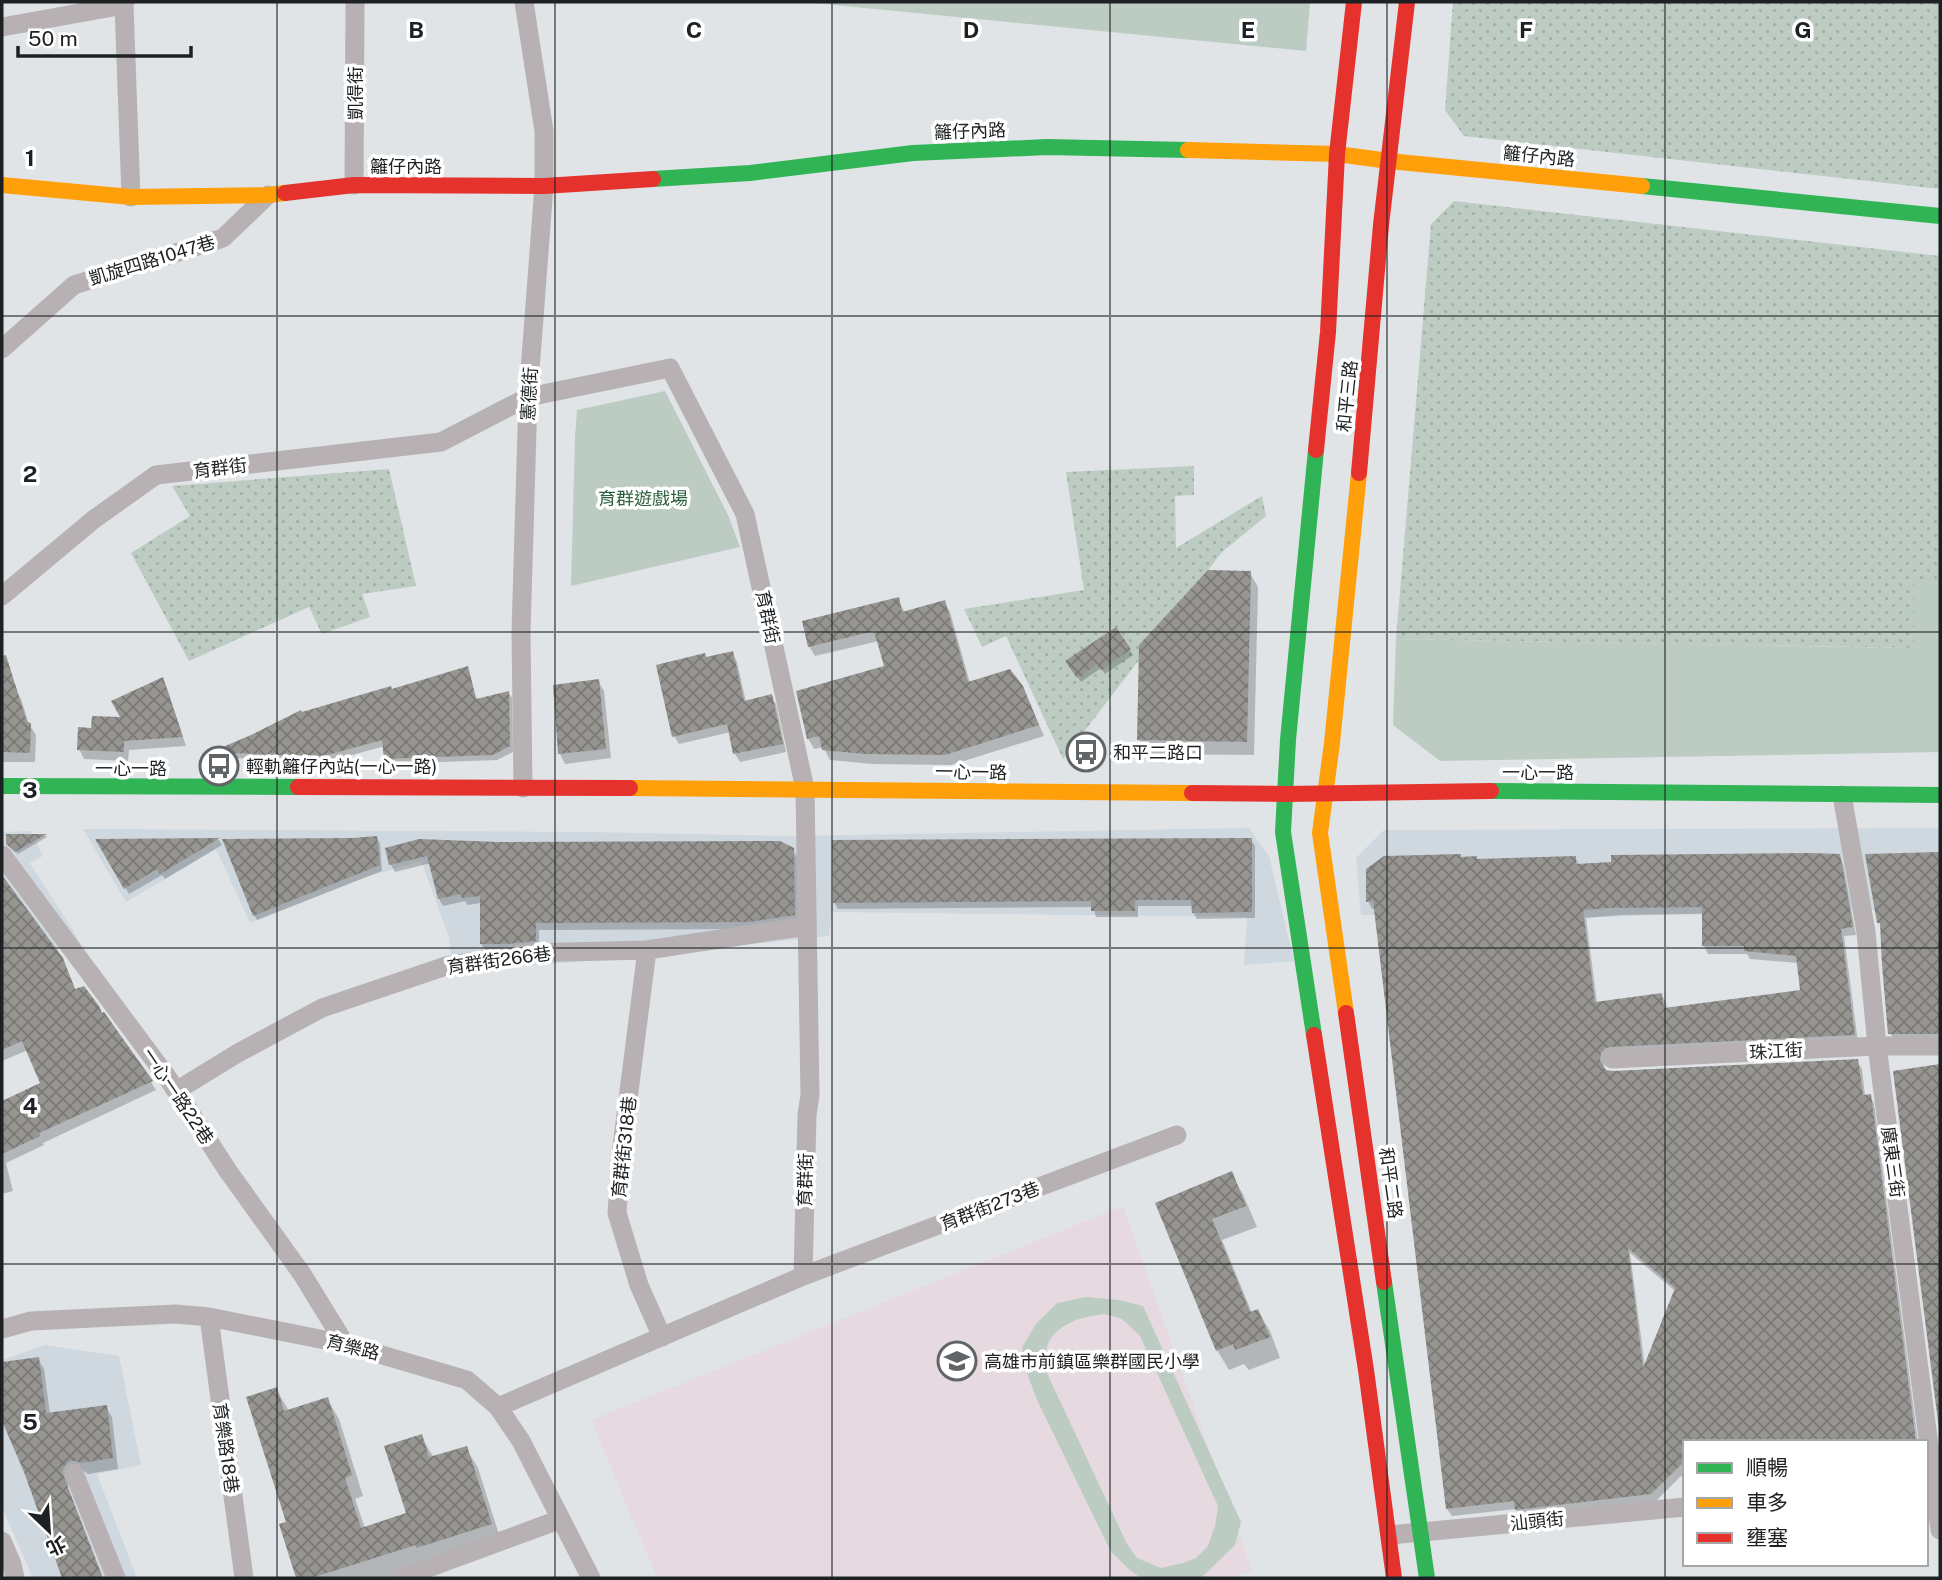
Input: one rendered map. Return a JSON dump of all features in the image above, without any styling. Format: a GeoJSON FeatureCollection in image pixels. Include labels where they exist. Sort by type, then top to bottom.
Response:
{"type":"FeatureCollection","features":[{"type":"Feature","properties":{"kind":"street","name":"凱得街"},"geometry":{"type":"LineString","coordinates":[[354,185],[355,2]]}},
{"type":"Feature","properties":{"kind":"street","name":"憲德街"},"geometry":{"type":"LineString","coordinates":[[523,789],[521,632],[528,397],[544,186],[544,131],[524,2]]}},
{"type":"Feature","properties":{"kind":"street","name":"和平三路"},"geometry":{"type":"LineString","coordinates":[[1285,794],[1287,740],[1328,332],[1337,154],[1354,2]]}},
{"type":"Feature","properties":{"kind":"street","name":"和平三路"},"geometry":{"type":"LineString","coordinates":[[1325,794],[1334,730],[1381,225],[1407,2]]}},
{"type":"Feature","properties":{"kind":"street"},"geometry":{"type":"LineString","coordinates":[[2,27],[125,4],[131,197]]}},
{"type":"Feature","properties":{"kind":"street","name":"籬仔內路"},"geometry":{"type":"LineString","coordinates":[[2,185],[131,197],[268,195],[354,185],[544,186],[750,173],[913,153],[1034,148],[1266,151],[1337,154],[1940,216]]}},
{"type":"Feature","properties":{"kind":"street","name":"凱旋四路1047巷"},"geometry":{"type":"LineString","coordinates":[[2,349],[74,285],[223,239],[268,195]]}},
{"type":"Feature","properties":{"kind":"street","name":"育群街"},"geometry":{"type":"LineString","coordinates":[[2,596],[93,520],[156,475],[441,442],[528,397],[670,368],[746,514],[805,789],[810,1095],[807,1115],[803,1276]]}},
{"type":"Feature","properties":{"kind":"street","name":"一心一路"},"geometry":{"type":"LineString","coordinates":[[2,786],[1940,795]]}},
{"type":"Feature","properties":{"kind":"street"},"geometry":{"type":"LineString","coordinates":[[1285,794],[1283,832],[1366,1370],[1394,1578]]}},
{"type":"Feature","properties":{"kind":"street","name":"和平二路"},"geometry":{"type":"LineString","coordinates":[[1325,794],[1320,834],[1427,1578]]}},
{"type":"Feature","properties":{"kind":"street","name":"廣東三街"},"geometry":{"type":"LineString","coordinates":[[1842,794],[1866,932],[1877,1045],[1928,1440]]}},
{"type":"Feature","properties":{"kind":"street","name":"一心一路22巷"},"geometry":{"type":"LineString","coordinates":[[2,855],[176,1091],[228,1171],[302,1274],[345,1344]]}},
{"type":"Feature","properties":{"kind":"street","name":"育群街266巷"},"geometry":{"type":"LineString","coordinates":[[176,1091],[237,1053],[322,1008],[446,966],[526,953],[647,950],[807,926]]}},
{"type":"Feature","properties":{"kind":"street","name":"育群街318巷"},"geometry":{"type":"LineString","coordinates":[[647,950],[621,1154],[617,1213],[639,1285],[662,1337]]}},
{"type":"Feature","properties":{"kind":"street","name":"珠江街"},"geometry":{"type":"LineString","coordinates":[[1612,1059],[1877,1045],[1940,1046]]}},
{"type":"Feature","properties":{"kind":"street","name":"育群街273巷"},"geometry":{"type":"LineString","coordinates":[[803,1276],[1177,1135]]}},
{"type":"Feature","properties":{"kind":"street"},"geometry":{"type":"LineString","coordinates":[[498,1407],[803,1276]]}},
{"type":"Feature","properties":{"kind":"street","name":"育樂路"},"geometry":{"type":"LineString","coordinates":[[2,1329],[31,1321],[176,1314],[209,1317],[345,1344],[467,1380],[498,1407],[521,1441],[591,1578]]}},
{"type":"Feature","properties":{"kind":"street","name":"育樂路18巷"},"geometry":{"type":"LineString","coordinates":[[209,1317],[244,1578]]}},
{"type":"Feature","properties":{"kind":"street","name":"廣東三街"},"geometry":{"type":"LineString","coordinates":[[1928,1443],[1940,1530]]}},
{"type":"Feature","properties":{"kind":"street"},"geometry":{"type":"LineString","coordinates":[[74,1473],[116,1578]]}},
{"type":"Feature","properties":{"kind":"street","name":"汕頭街"},"geometry":{"type":"LineString","coordinates":[[1390,1535],[1683,1507]]}},
{"type":"Feature","properties":{"kind":"street"},"geometry":{"type":"LineString","coordinates":[[401,1578],[437,1572],[561,1519]]}},
{"type":"Feature","properties":{"kind":"street"},"geometry":{"type":"LineString","coordinates":[[2,1541],[15,1578]]}},
{"type":"Feature","properties":{"kind":"shaded area"},"geometry":{"type":"Polygon","coordinates":[[[1249,828],[1269,856],[1294,961],[1244,965],[1247,917],[832,912],[829,936],[453,972],[449,937],[421,861],[363,878],[250,923],[216,849],[126,902],[83,829],[794,836],[1249,828]]]}},
{"type":"Feature","properties":{"kind":"shaded area"},"geometry":{"type":"Polygon","coordinates":[[[1940,828],[1940,918],[1845,907],[1604,917],[1361,915],[1356,858],[1384,830],[1940,828]]]}},
{"type":"Feature","properties":{"kind":"shaded area"},"geometry":{"type":"Polygon","coordinates":[[[31,831],[43,856],[30,863],[82,948],[2,946],[2,832],[31,831]]]}},
{"type":"Feature","properties":{"kind":"shaded area","name":"高雄市前鎮區樂群國民小學"},"geometry":{"type":"Polygon","coordinates":[[[1123,1206],[1252,1571],[1232,1578],[657,1578],[591,1420],[1123,1206]]]}},
{"type":"Feature","properties":{"kind":"shaded area"},"geometry":{"type":"Polygon","coordinates":[[[45,1345],[119,1356],[141,1465],[97,1474],[137,1578],[32,1578],[2,1508],[2,1360],[45,1345]]]}},
{"type":"Feature","properties":{"kind":"green space"},"geometry":{"type":"Polygon","coordinates":[[[804,2],[1310,2],[1306,51],[804,2]]]}},
{"type":"Feature","properties":{"kind":"green space"},"geometry":{"type":"Polygon","coordinates":[[[1453,2],[1940,2],[1940,189],[1464,136],[1445,110],[1453,2]]]}},
{"type":"Feature","properties":{"kind":"green space"},"geometry":{"type":"Polygon","coordinates":[[[1454,201],[1940,256],[1940,580],[1914,580],[1915,648],[1396,639],[1431,224],[1454,201]]]}},
{"type":"Feature","properties":{"kind":"green space","name":"育群遊戲場"},"geometry":{"type":"Polygon","coordinates":[[[665,391],[728,515],[740,547],[571,586],[577,410],[665,391]]]}},
{"type":"Feature","properties":{"kind":"green space"},"geometry":{"type":"Polygon","coordinates":[[[1194,466],[1194,495],[1175,496],[1176,548],[1262,496],[1266,516],[1222,552],[1063,759],[1006,636],[982,647],[964,609],[1084,590],[1066,472],[1194,466]]]}},
{"type":"Feature","properties":{"kind":"green space"},"geometry":{"type":"Polygon","coordinates":[[[389,469],[416,586],[362,594],[370,617],[322,634],[309,607],[189,661],[131,553],[190,516],[172,486],[389,469]]]}},
{"type":"Feature","properties":{"kind":"green space"},"geometry":{"type":"Polygon","coordinates":[[[1914,579],[1940,580],[1940,752],[1440,761],[1393,725],[1396,639],[1914,648],[1914,579]]]}},
{"type":"Feature","properties":{"kind":"green space"},"geometry":{"type":"Polygon","coordinates":[[[1086,1297],[1119,1300],[1143,1306],[1241,1522],[1235,1545],[1201,1578],[1141,1578],[1111,1552],[1037,1400],[1027,1373],[1022,1347],[1036,1324],[1057,1303],[1086,1297]],[[1104,1314],[1080,1319],[1058,1330],[1048,1344],[1046,1371],[1126,1542],[1137,1558],[1161,1568],[1196,1558],[1208,1546],[1218,1506],[1140,1336],[1122,1319],[1104,1314]]]}},
{"type":"Feature","properties":{"kind":"building"},"geometry":{"type":"Polygon","coordinates":[[[1208,570],[1251,571],[1247,742],[1137,740],[1139,645],[1208,570]]]}},
{"type":"Feature","properties":{"kind":"building"},"geometry":{"type":"Polygon","coordinates":[[[899,597],[902,612],[945,600],[968,682],[1010,669],[1023,686],[1039,725],[945,755],[865,754],[822,750],[819,736],[807,739],[796,691],[884,666],[874,631],[808,647],[802,621],[899,597]]]}},
{"type":"Feature","properties":{"kind":"building"},"geometry":{"type":"Polygon","coordinates":[[[1116,627],[1131,649],[1101,670],[1097,664],[1077,678],[1065,661],[1116,627]]]}},
{"type":"Feature","properties":{"kind":"building"},"geometry":{"type":"Polygon","coordinates":[[[733,651],[744,701],[772,694],[783,744],[733,754],[727,724],[672,737],[656,665],[705,653],[706,657],[733,651]]]}},
{"type":"Feature","properties":{"kind":"building"},"geometry":{"type":"Polygon","coordinates":[[[6,655],[27,722],[31,723],[30,753],[2,752],[2,656],[6,655]]]}},
{"type":"Feature","properties":{"kind":"building"},"geometry":{"type":"Polygon","coordinates":[[[468,666],[476,699],[509,691],[510,746],[493,755],[384,759],[382,740],[320,757],[211,752],[301,710],[302,712],[391,686],[392,689],[468,666]]]}},
{"type":"Feature","properties":{"kind":"building"},"geometry":{"type":"Polygon","coordinates":[[[163,677],[183,737],[124,741],[124,752],[77,750],[78,727],[91,728],[92,716],[120,717],[111,701],[163,677]]]}},
{"type":"Feature","properties":{"kind":"building"},"geometry":{"type":"Polygon","coordinates":[[[599,679],[606,749],[558,754],[553,685],[599,679]]]}},
{"type":"Feature","properties":{"kind":"building"},"geometry":{"type":"Polygon","coordinates":[[[6,834],[47,834],[15,852],[6,844],[6,834]]]}},
{"type":"Feature","properties":{"kind":"building"},"geometry":{"type":"Polygon","coordinates":[[[377,836],[380,865],[253,916],[222,839],[353,838],[377,836]]]}},
{"type":"Feature","properties":{"kind":"building"},"geometry":{"type":"Polygon","coordinates":[[[220,838],[160,874],[157,869],[124,889],[95,839],[220,838]]]}},
{"type":"Feature","properties":{"kind":"building"},"geometry":{"type":"Polygon","coordinates":[[[1252,838],[1252,912],[1192,913],[1191,900],[1135,900],[1135,911],[1091,911],[1091,901],[833,903],[832,840],[1252,838]]]}},
{"type":"Feature","properties":{"kind":"building"},"geometry":{"type":"Polygon","coordinates":[[[419,839],[499,842],[780,841],[794,848],[795,915],[749,922],[536,923],[536,941],[480,944],[480,896],[462,898],[461,894],[438,899],[427,856],[389,865],[385,848],[419,839]]]}},
{"type":"Feature","properties":{"kind":"building"},"geometry":{"type":"Polygon","coordinates":[[[1940,852],[1940,1034],[1888,1034],[1880,923],[1877,923],[1865,854],[1940,852]]]}},
{"type":"Feature","properties":{"kind":"building"},"geometry":{"type":"Polygon","coordinates":[[[1461,854],[1461,857],[1477,856],[1477,859],[1576,856],[1576,864],[1611,862],[1611,855],[1840,854],[1853,927],[1841,929],[1855,1035],[1611,1047],[1601,1053],[1600,1060],[1606,1070],[1613,1071],[1858,1059],[1863,1095],[1871,1094],[1916,1440],[1683,1440],[1683,1463],[1651,1494],[1515,1510],[1514,1501],[1446,1509],[1373,901],[1366,902],[1366,869],[1384,856],[1461,854]],[[1702,907],[1583,910],[1595,1002],[1662,993],[1664,1008],[1800,990],[1796,956],[1744,951],[1744,946],[1702,946],[1702,907]],[[1628,1248],[1643,1368],[1675,1288],[1628,1248]]]}},
{"type":"Feature","properties":{"kind":"building"},"geometry":{"type":"Polygon","coordinates":[[[2,875],[63,958],[75,989],[84,986],[153,1081],[39,1133],[40,1136],[2,1154],[2,1101],[40,1083],[22,1041],[2,1050],[2,875]]]}},
{"type":"Feature","properties":{"kind":"building"},"geometry":{"type":"Polygon","coordinates":[[[1940,1064],[1940,1437],[1893,1071],[1940,1064]]]}},
{"type":"Feature","properties":{"kind":"building"},"geometry":{"type":"Polygon","coordinates":[[[1232,1171],[1246,1206],[1212,1219],[1250,1312],[1258,1309],[1270,1337],[1235,1350],[1233,1344],[1216,1351],[1155,1203],[1232,1171]]]}},
{"type":"Feature","properties":{"kind":"building"},"geometry":{"type":"Polygon","coordinates":[[[39,1357],[46,1413],[107,1405],[113,1458],[81,1463],[70,1461],[62,1472],[103,1578],[62,1578],[24,1472],[2,1421],[2,1362],[39,1357]]]}},
{"type":"Feature","properties":{"kind":"building"},"geometry":{"type":"Polygon","coordinates":[[[277,1387],[284,1411],[328,1397],[352,1475],[345,1478],[361,1528],[406,1513],[384,1446],[422,1434],[429,1457],[467,1446],[492,1524],[311,1578],[296,1578],[279,1524],[286,1522],[246,1397],[277,1387]]]}},
{"type":"Feature","properties":{"kind":"traffic: fast"},"geometry":{"type":"LineString","coordinates":[[653,179],[750,173],[913,153],[1047,147],[1188,150]]}},
{"type":"Feature","properties":{"kind":"traffic: fast"},"geometry":{"type":"LineString","coordinates":[[1642,186],[1940,216]]}},
{"type":"Feature","properties":{"kind":"traffic: fast"},"geometry":{"type":"LineString","coordinates":[[1314,1035],[1283,832],[1288,740],[1316,450]]}},
{"type":"Feature","properties":{"kind":"traffic: fast"},"geometry":{"type":"LineString","coordinates":[[2,786],[298,787]]}},
{"type":"Feature","properties":{"kind":"traffic: fast"},"geometry":{"type":"LineString","coordinates":[[1491,791],[1940,795]]}},
{"type":"Feature","properties":{"kind":"traffic: fast"},"geometry":{"type":"LineString","coordinates":[[1384,1282],[1427,1578]]}},
{"type":"Feature","properties":{"kind":"traffic: slow"},"geometry":{"type":"LineString","coordinates":[[1188,150],[1337,154],[1642,186]]}},
{"type":"Feature","properties":{"kind":"traffic: slow"},"geometry":{"type":"LineString","coordinates":[[2,185],[131,197],[285,193]]}},
{"type":"Feature","properties":{"kind":"traffic: slow"},"geometry":{"type":"LineString","coordinates":[[1346,1013],[1320,833],[1332,743],[1359,473]]}},
{"type":"Feature","properties":{"kind":"traffic: slow"},"geometry":{"type":"LineString","coordinates":[[630,788],[1192,793]]}},
{"type":"Feature","properties":{"kind":"traffic: jam"},"geometry":{"type":"LineString","coordinates":[[1316,450],[1328,332],[1337,154],[1354,2]]}},
{"type":"Feature","properties":{"kind":"traffic: jam"},"geometry":{"type":"LineString","coordinates":[[1359,473],[1381,225],[1407,2]]}},
{"type":"Feature","properties":{"kind":"traffic: jam"},"geometry":{"type":"LineString","coordinates":[[285,193],[354,185],[544,186],[653,179]]}},
{"type":"Feature","properties":{"kind":"traffic: jam"},"geometry":{"type":"LineString","coordinates":[[298,787],[630,788]]}},
{"type":"Feature","properties":{"kind":"traffic: jam"},"geometry":{"type":"LineString","coordinates":[[1192,793],[1491,791]]}},
{"type":"Feature","properties":{"kind":"traffic: jam"},"geometry":{"type":"LineString","coordinates":[[1346,1013],[1384,1282]]}},
{"type":"Feature","properties":{"kind":"traffic: jam"},"geometry":{"type":"LineString","coordinates":[[1314,1035],[1366,1370],[1394,1578]]}},
{"type":"Feature","properties":{"kind":"place","name":"和平二路口"},"geometry":{"type":"Point","coordinates":[1086,752]}},
{"type":"Feature","properties":{"kind":"place","name":"輕軌籬仔內站(一心一路)"},"geometry":{"type":"Point","coordinates":[219,766]}},
{"type":"Feature","properties":{"kind":"place","name":"高雄市前鎮區樂群國民小學"},"geometry":{"type":"Point","coordinates":[957,1361]}}]}
